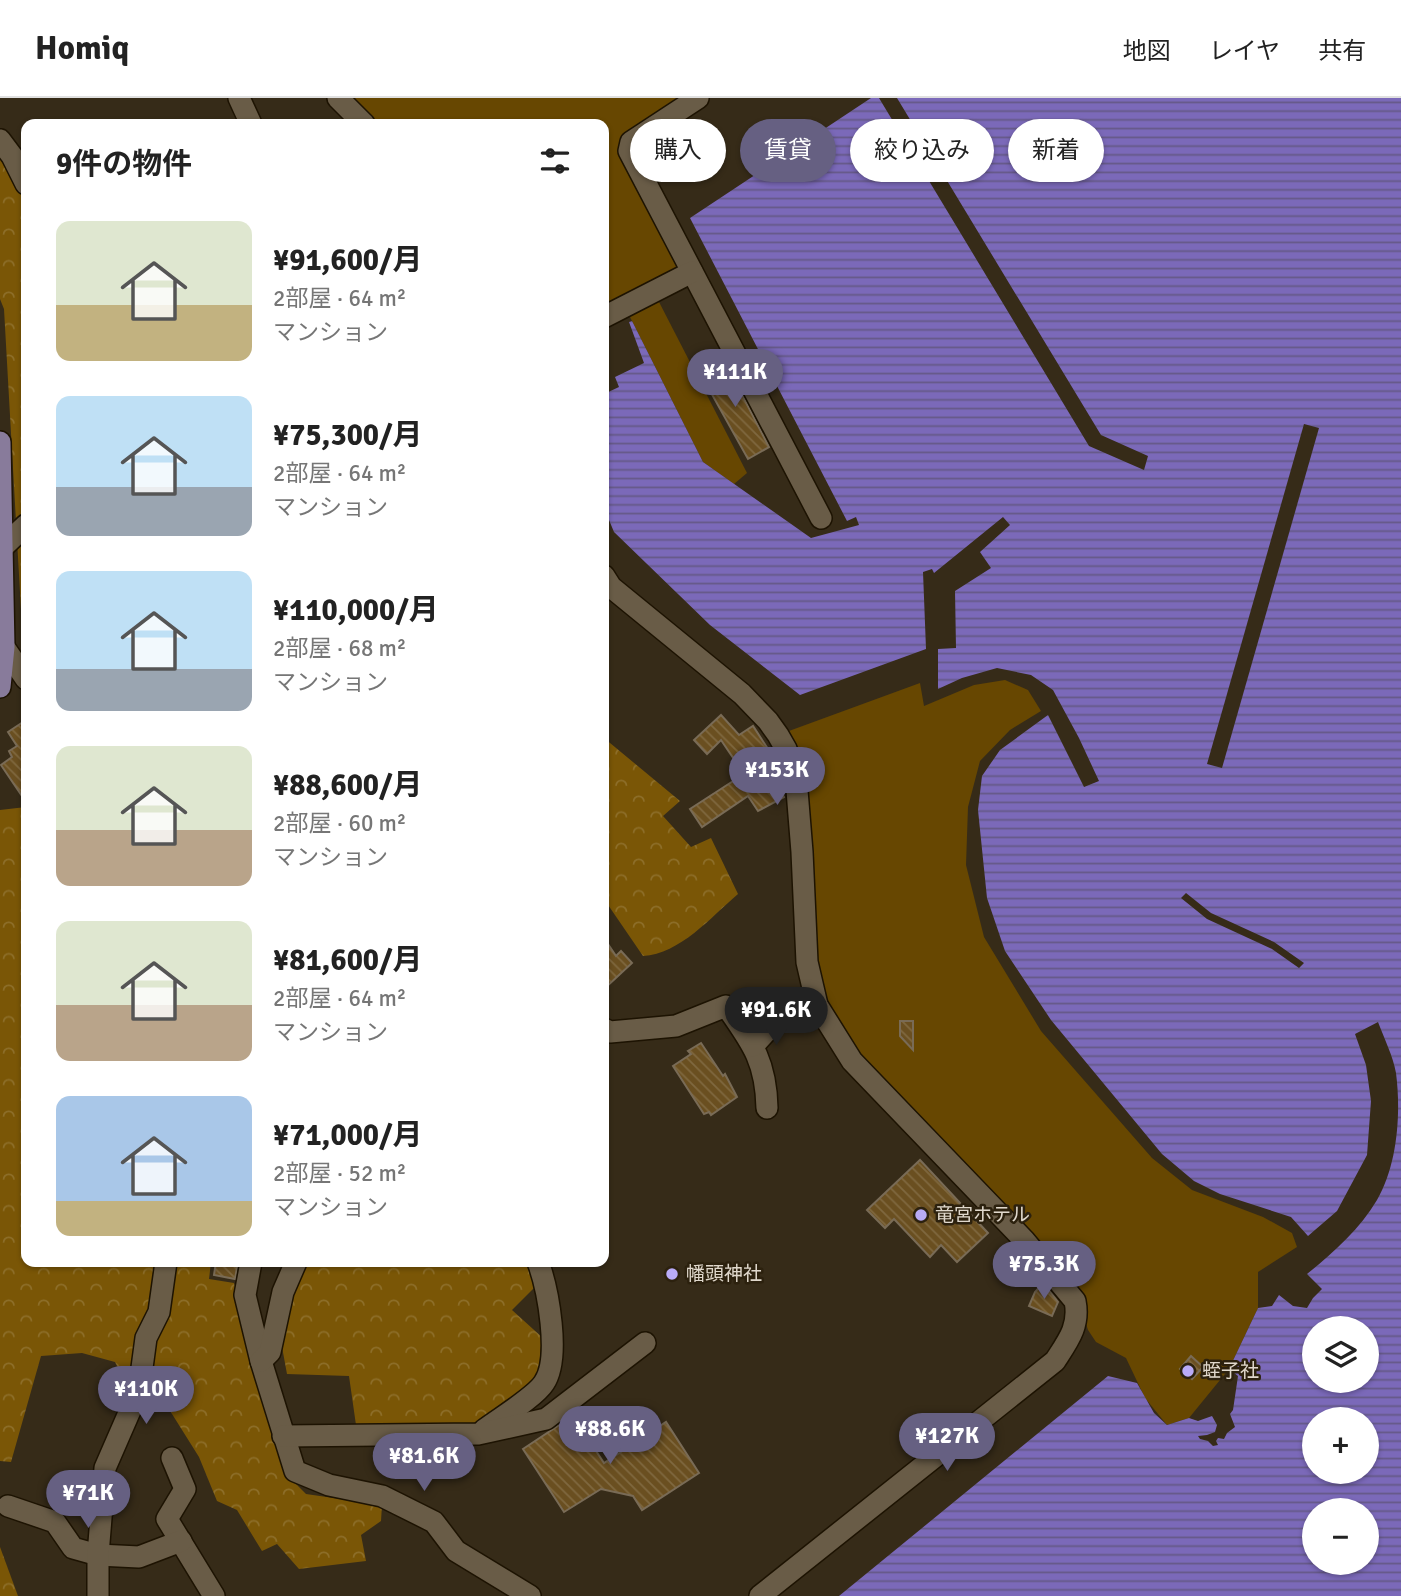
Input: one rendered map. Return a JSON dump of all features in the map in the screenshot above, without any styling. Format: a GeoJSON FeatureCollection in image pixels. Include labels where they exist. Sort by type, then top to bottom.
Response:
{"type":"FeatureCollection","features":[{"type":"Feature","properties":{"kind":"main road"},"geometry":{"type":"LineString","coordinates":[[0,442],[4,647],[0,687]]}},
{"type":"Feature","properties":{"kind":"street"},"geometry":{"type":"LineString","coordinates":[[239,98],[249,119]]}},
{"type":"Feature","properties":{"kind":"street"},"geometry":{"type":"LineString","coordinates":[[338,98],[359,119]]}},
{"type":"Feature","properties":{"kind":"street"},"geometry":{"type":"LineString","coordinates":[[690,100],[631,142],[629,152],[821,518]]}},
{"type":"Feature","properties":{"kind":"street"},"geometry":{"type":"LineString","coordinates":[[0,140],[21,174]]}},
{"type":"Feature","properties":{"kind":"street"},"geometry":{"type":"LineString","coordinates":[[609,314],[692,272]]}},
{"type":"Feature","properties":{"kind":"street"},"geometry":{"type":"LineString","coordinates":[[3,547],[21,530]]}},
{"type":"Feature","properties":{"kind":"street"},"geometry":{"type":"LineString","coordinates":[[609,587],[742,694],[768,721],[786,749],[796,778],[807,962],[817,1005],[852,1061],[1024,1240],[1075,1301],[1077,1313],[1071,1337],[1055,1361],[760,1596]]}},
{"type":"Feature","properties":{"kind":"street"},"geometry":{"type":"LineString","coordinates":[[4,647],[21,672]]}},
{"type":"Feature","properties":{"kind":"street"},"geometry":{"type":"LineString","coordinates":[[753,1046],[775,1022],[817,1005]]}},
{"type":"Feature","properties":{"kind":"street"},"geometry":{"type":"LineString","coordinates":[[609,1032],[676,1026],[726,1006],[753,1046],[766,1081],[767,1108]]}},
{"type":"Feature","properties":{"kind":"street"},"geometry":{"type":"LineString","coordinates":[[98,1596],[98,1555],[105,1468],[139,1390],[146,1338],[159,1312],[165,1267]]}},
{"type":"Feature","properties":{"kind":"street"},"geometry":{"type":"LineString","coordinates":[[250,1267],[245,1295],[261,1361],[295,1471],[328,1485],[382,1496],[434,1522],[456,1551],[530,1596]]}},
{"type":"Feature","properties":{"kind":"street"},"geometry":{"type":"LineString","coordinates":[[261,1361],[270,1352],[283,1292],[294,1267]]}},
{"type":"Feature","properties":{"kind":"street"},"geometry":{"type":"LineString","coordinates":[[478,1434],[544,1384],[553,1361],[546,1284],[540,1267]]}},
{"type":"Feature","properties":{"kind":"street"},"geometry":{"type":"LineString","coordinates":[[283,1436],[478,1434],[546,1419],[645,1343]]}},
{"type":"Feature","properties":{"kind":"street"},"geometry":{"type":"LineString","coordinates":[[172,1458],[185,1489],[167,1519],[214,1596]]}},
{"type":"Feature","properties":{"kind":"street"},"geometry":{"type":"LineString","coordinates":[[8,1506],[55,1522],[73,1548],[98,1555],[139,1557],[181,1541]]}},
{"type":"Feature","properties":{"kind":"green space"},"geometry":{"type":"Polygon","coordinates":[[[0,155],[8,162],[21,190],[21,610],[4,309],[0,299],[0,155]]]}},
{"type":"Feature","properties":{"kind":"green space"},"geometry":{"type":"Polygon","coordinates":[[[609,742],[680,801],[663,816],[691,847],[711,838],[738,894],[682,942],[657,954],[643,956],[609,906],[609,742]]]}},
{"type":"Feature","properties":{"kind":"green space"},"geometry":{"type":"Polygon","coordinates":[[[21,808],[21,1267],[210,1267],[209,1279],[234,1283],[285,1473],[306,1494],[382,1505],[381,1521],[361,1535],[366,1561],[299,1569],[277,1544],[262,1551],[237,1510],[217,1501],[199,1457],[162,1398],[125,1382],[115,1362],[82,1353],[41,1356],[11,1462],[0,1461],[0,810],[21,808]]]}},
{"type":"Feature","properties":{"kind":"green space"},"geometry":{"type":"Polygon","coordinates":[[[303,1267],[532,1267],[538,1284],[512,1310],[544,1339],[546,1360],[536,1381],[474,1428],[356,1425],[349,1376],[287,1374],[282,1347],[288,1298],[303,1267]]]}},
{"type":"Feature","properties":{"kind":"green space"},"geometry":{"type":"Polygon","coordinates":[[[0,1547],[18,1596],[0,1596],[0,1547]]]}},
{"type":"Feature","properties":{"kind":"shaded area"},"geometry":{"type":"Polygon","coordinates":[[[338,98],[698,98],[666,119],[630,119],[630,182],[650,182],[692,272],[609,314],[609,119],[359,119],[338,98]]]}},
{"type":"Feature","properties":{"kind":"shaded area"},"geometry":{"type":"Polygon","coordinates":[[[871,98],[1401,98],[1401,1596],[839,1596],[1108,1376],[1137,1383],[1154,1413],[1167,1425],[1189,1418],[1198,1421],[1212,1416],[1217,1425],[1215,1432],[1198,1436],[1213,1446],[1218,1445],[1218,1438],[1224,1439],[1235,1427],[1230,1414],[1233,1410],[1238,1376],[1229,1369],[1258,1308],[1272,1306],[1279,1295],[1293,1306],[1307,1308],[1322,1289],[1307,1274],[1354,1231],[1377,1200],[1390,1170],[1398,1121],[1396,1073],[1378,1022],[1355,1034],[1366,1065],[1371,1101],[1367,1155],[1337,1211],[1308,1236],[1291,1217],[1220,1194],[1194,1181],[1162,1154],[1051,1020],[1005,951],[987,898],[978,810],[982,776],[1000,750],[1048,715],[1084,787],[1099,781],[1053,690],[1031,675],[997,668],[962,678],[938,689],[938,649],[956,648],[955,591],[991,568],[980,552],[1010,525],[1003,517],[934,573],[932,569],[923,572],[926,649],[800,695],[710,625],[614,532],[609,520],[609,392],[619,387],[615,377],[644,363],[629,322],[632,321],[703,462],[811,538],[859,525],[856,517],[847,521],[690,218],[744,182],[836,182],[836,121],[871,98]]]}},
{"type":"Feature","properties":{"kind":"shaded area"},"geometry":{"type":"Polygon","coordinates":[[[658,300],[747,473],[734,484],[703,462],[629,315],[658,300]]]}},
{"type":"Feature","properties":{"kind":"shaded area"},"geometry":{"type":"Polygon","coordinates":[[[1005,680],[1028,690],[1041,711],[1010,730],[980,761],[968,807],[966,865],[984,937],[1041,1031],[1152,1158],[1192,1190],[1263,1217],[1292,1233],[1297,1247],[1258,1272],[1258,1308],[1229,1369],[1189,1418],[1167,1425],[1145,1398],[1126,1358],[1096,1342],[1088,1330],[1082,1311],[852,1061],[817,1005],[802,852],[778,735],[920,683],[924,706],[974,685],[1005,680]]]}},
{"type":"Feature","properties":{"kind":"pier"},"geometry":{"type":"Polygon","coordinates":[[[879,98],[897,98],[910,119],[892,119],[879,98]]]}},
{"type":"Feature","properties":{"kind":"pier"},"geometry":{"type":"Polygon","coordinates":[[[930,182],[948,182],[1101,435],[1148,456],[1144,470],[1089,446],[930,182]]]}},
{"type":"Feature","properties":{"kind":"pier"},"geometry":{"type":"Polygon","coordinates":[[[1304,424],[1319,428],[1222,768],[1207,764],[1304,424]]]}},
{"type":"Feature","properties":{"kind":"pier"},"geometry":{"type":"Polygon","coordinates":[[[1186,893],[1211,913],[1274,942],[1304,963],[1299,968],[1272,949],[1207,919],[1181,898],[1186,893]]]}},
{"type":"Feature","properties":{"kind":"building"},"geometry":{"type":"Polygon","coordinates":[[[724,360],[769,447],[748,459],[700,373],[724,360]]]}},
{"type":"Feature","properties":{"kind":"building"},"geometry":{"type":"Polygon","coordinates":[[[721,715],[739,735],[753,726],[770,752],[766,755],[772,764],[767,768],[784,797],[758,811],[748,796],[702,827],[690,809],[744,774],[721,740],[707,754],[694,740],[721,715]]]}},
{"type":"Feature","properties":{"kind":"building"},"geometry":{"type":"Polygon","coordinates":[[[21,723],[21,795],[1,765],[12,757],[9,751],[17,746],[8,732],[21,723]]]}},
{"type":"Feature","properties":{"kind":"building"},"geometry":{"type":"Polygon","coordinates":[[[609,946],[616,956],[621,951],[632,963],[609,984],[609,946]]]}},
{"type":"Feature","properties":{"kind":"building"},"geometry":{"type":"Polygon","coordinates":[[[900,1021],[913,1021],[913,1050],[900,1036],[900,1021]]]}},
{"type":"Feature","properties":{"kind":"building"},"geometry":{"type":"Polygon","coordinates":[[[701,1043],[723,1076],[725,1074],[737,1097],[711,1115],[709,1112],[704,1114],[673,1066],[691,1054],[688,1051],[701,1043]]]}},
{"type":"Feature","properties":{"kind":"building","name":"竜宮ホテル"},"geometry":{"type":"Polygon","coordinates":[[[920,1160],[988,1233],[957,1262],[941,1245],[930,1257],[894,1219],[885,1228],[867,1210],[920,1160]]]}},
{"type":"Feature","properties":{"kind":"building"},"geometry":{"type":"Polygon","coordinates":[[[215,1267],[237,1267],[235,1279],[214,1275],[215,1267]]]}},
{"type":"Feature","properties":{"kind":"building"},"geometry":{"type":"Polygon","coordinates":[[[1043,1283],[1058,1302],[1052,1316],[1029,1306],[1035,1292],[1043,1283]]]}},
{"type":"Feature","properties":{"kind":"building","name":"蛭子社"},"geometry":{"type":"Polygon","coordinates":[[[1191,1356],[1203,1367],[1192,1379],[1180,1369],[1191,1356]]]}},
{"type":"Feature","properties":{"kind":"building"},"geometry":{"type":"Polygon","coordinates":[[[573,1416],[604,1463],[666,1422],[699,1473],[642,1510],[633,1496],[601,1489],[564,1512],[523,1449],[573,1416]]]}},
{"type":"Feature","properties":{"kind":"place","name":"竜宮ホテル"},"geometry":{"type":"Point","coordinates":[921,1215]}},
{"type":"Feature","properties":{"kind":"place","name":"幡頭神社"},"geometry":{"type":"Point","coordinates":[672,1274]}},
{"type":"Feature","properties":{"kind":"place","name":"蛭子社"},"geometry":{"type":"Point","coordinates":[1188,1371]}}]}
